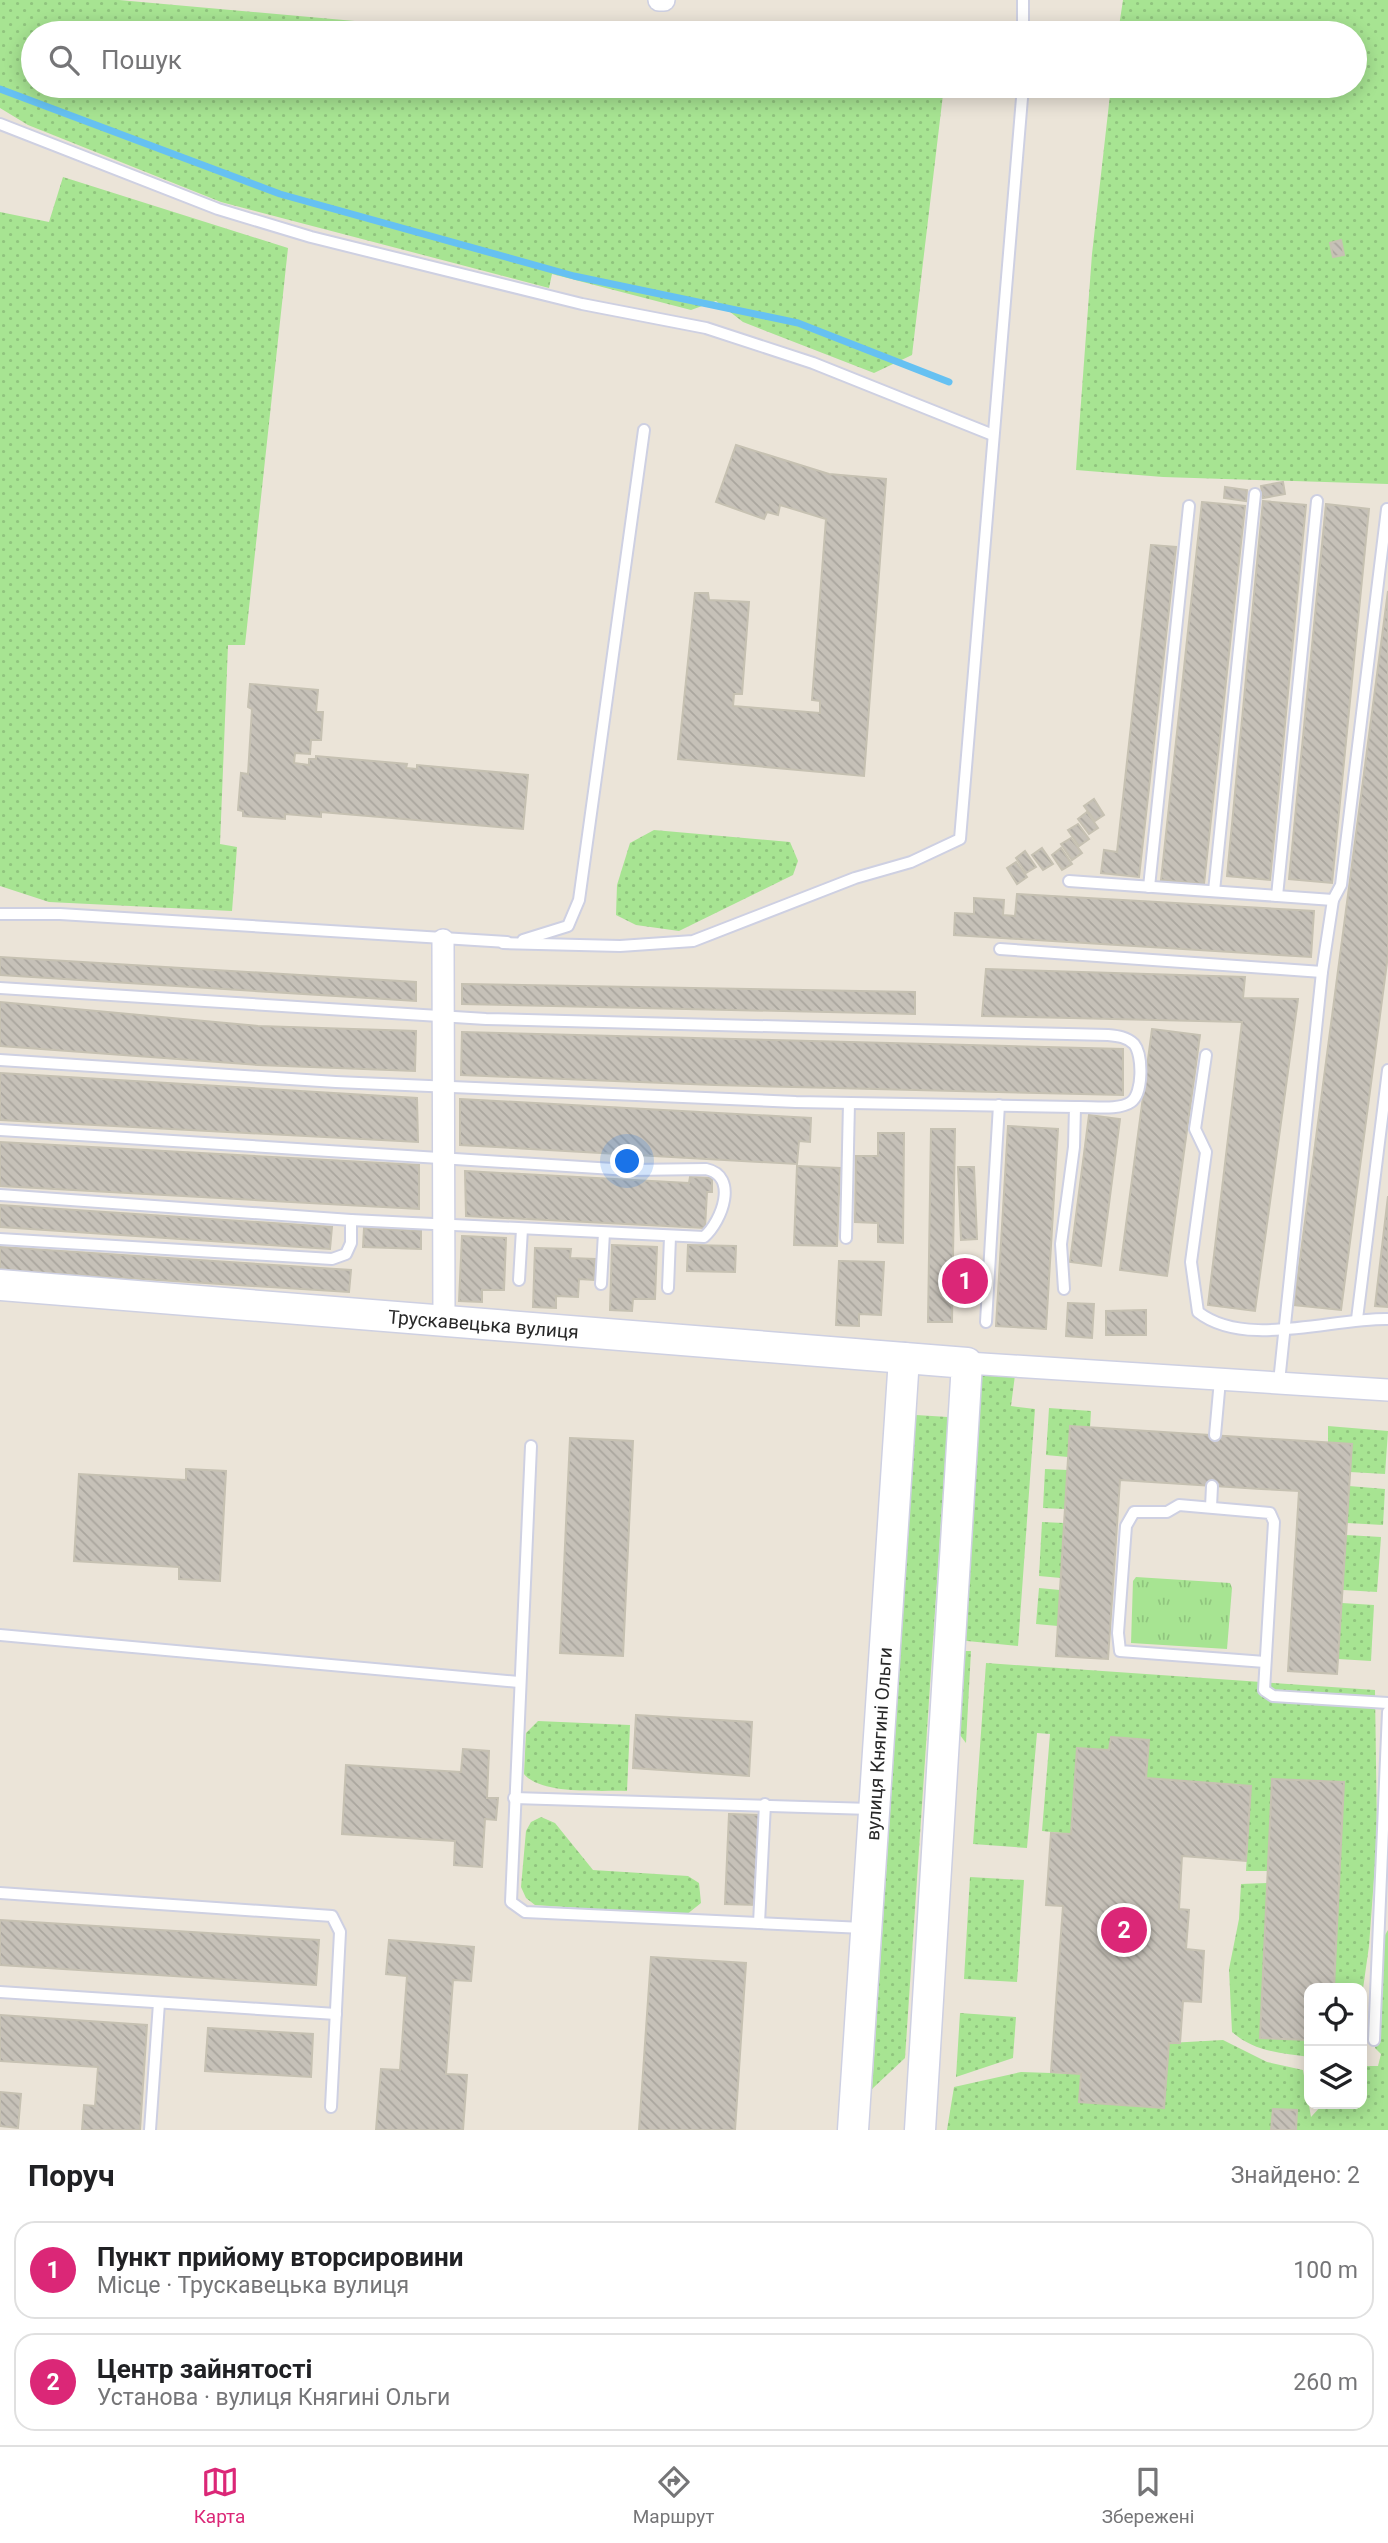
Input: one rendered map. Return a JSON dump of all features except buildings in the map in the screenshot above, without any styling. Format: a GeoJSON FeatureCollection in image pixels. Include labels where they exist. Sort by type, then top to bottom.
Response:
{"type":"FeatureCollection","features":[{"type":"Feature","properties":{"kind":"street"},"geometry":{"type":"LineString","coordinates":[[659,0],[664,0]]}},
{"type":"Feature","properties":{"kind":"street"},"geometry":{"type":"LineString","coordinates":[[443,940],[444,1322]]}},
{"type":"Feature","properties":{"kind":"street","name":"Трускавецька вулиця"},"geometry":{"type":"LineString","coordinates":[[0,1285],[967,1363]]}},
{"type":"Feature","properties":{"kind":"street","name":"вулиця Княгині Ольги"},"geometry":{"type":"LineString","coordinates":[[853,2130],[904,1358]]}},
{"type":"Feature","properties":{"kind":"street"},"geometry":{"type":"LineString","coordinates":[[920,2130],[967,1363],[1388,1390]]}},
{"type":"Feature","properties":{"kind":"lane"},"geometry":{"type":"LineString","coordinates":[[1023,0],[1023,21]]}},
{"type":"Feature","properties":{"kind":"lane"},"geometry":{"type":"LineString","coordinates":[[0,914],[73,915],[503,943],[620,946],[692,941],[855,878],[911,862],[960,839],[1022,98]]}},
{"type":"Feature","properties":{"kind":"lane"},"geometry":{"type":"LineString","coordinates":[[0,124],[218,209],[311,237],[582,304],[706,328],[813,363],[993,435]]}},
{"type":"Feature","properties":{"kind":"lane"},"geometry":{"type":"LineString","coordinates":[[503,943],[533,938],[568,926],[579,900],[645,430]]}},
{"type":"Feature","properties":{"kind":"lane"},"geometry":{"type":"LineString","coordinates":[[1214,891],[1255,494]]}},
{"type":"Feature","properties":{"kind":"lane"},"geometry":{"type":"LineString","coordinates":[[1277,896],[1317,501]]}},
{"type":"Feature","properties":{"kind":"lane"},"geometry":{"type":"LineString","coordinates":[[1149,887],[1189,506]]}},
{"type":"Feature","properties":{"kind":"lane"},"geometry":{"type":"LineString","coordinates":[[1279,1382],[1322,972],[1334,900],[1341,885],[1387,509]]}},
{"type":"Feature","properties":{"kind":"lane"},"geometry":{"type":"LineString","coordinates":[[1069,881],[1334,900]]}},
{"type":"Feature","properties":{"kind":"lane"},"geometry":{"type":"LineString","coordinates":[[1000,949],[1322,972]]}},
{"type":"Feature","properties":{"kind":"lane"},"geometry":{"type":"LineString","coordinates":[[0,988],[443,1017],[1108,1035],[1126,1038],[1136,1046],[1140,1061],[1138,1092],[1132,1102],[1123,1105],[1075,1107],[849,1103],[443,1087],[0,1060]]}},
{"type":"Feature","properties":{"kind":"lane"},"geometry":{"type":"LineString","coordinates":[[1206,1055],[1195,1129],[1206,1152],[1191,1262],[1198,1312],[1212,1323],[1228,1329],[1284,1328],[1357,1319],[1388,1320]]}},
{"type":"Feature","properties":{"kind":"lane"},"geometry":{"type":"LineString","coordinates":[[1357,1319],[1388,1070]]}},
{"type":"Feature","properties":{"kind":"lane"},"geometry":{"type":"LineString","coordinates":[[846,1238],[849,1103]]}},
{"type":"Feature","properties":{"kind":"lane"},"geometry":{"type":"LineString","coordinates":[[986,1322],[999,1105]]}},
{"type":"Feature","properties":{"kind":"lane"},"geometry":{"type":"LineString","coordinates":[[1064,1289],[1061,1244],[1074,1147],[1075,1107]]}},
{"type":"Feature","properties":{"kind":"lane"},"geometry":{"type":"LineString","coordinates":[[0,1130],[629,1170],[716,1171],[722,1177],[725,1203],[713,1229],[704,1237],[670,1237],[351,1220],[0,1195]]}},
{"type":"Feature","properties":{"kind":"lane"},"geometry":{"type":"LineString","coordinates":[[0,1239],[332,1259],[346,1254],[351,1243],[351,1220]]}},
{"type":"Feature","properties":{"kind":"lane"},"geometry":{"type":"LineString","coordinates":[[519,1280],[522,1229]]}},
{"type":"Feature","properties":{"kind":"lane"},"geometry":{"type":"LineString","coordinates":[[601,1284],[604,1233]]}},
{"type":"Feature","properties":{"kind":"lane"},"geometry":{"type":"LineString","coordinates":[[668,1288],[670,1237]]}},
{"type":"Feature","properties":{"kind":"lane"},"geometry":{"type":"LineString","coordinates":[[1215,1435],[1220,1380]]}},
{"type":"Feature","properties":{"kind":"lane"},"geometry":{"type":"LineString","coordinates":[[531,1446],[509,1894],[517,1909],[866,1928]]}},
{"type":"Feature","properties":{"kind":"lane"},"geometry":{"type":"LineString","coordinates":[[1211,1507],[1212,1486]]}},
{"type":"Feature","properties":{"kind":"lane"},"geometry":{"type":"LineString","coordinates":[[1265,1662],[1120,1651],[1118,1633],[1126,1526],[1134,1512],[1167,1512],[1179,1505],[1265,1511],[1273,1517],[1265,1662],[1263,1685],[1268,1694],[1388,1703]]}},
{"type":"Feature","properties":{"kind":"lane"},"geometry":{"type":"LineString","coordinates":[[0,1635],[519,1682]]}},
{"type":"Feature","properties":{"kind":"lane"},"geometry":{"type":"LineString","coordinates":[[1374,2040],[1388,1712]]}},
{"type":"Feature","properties":{"kind":"lane"},"geometry":{"type":"LineString","coordinates":[[514,1798],[765,1804],[874,1810]]}},
{"type":"Feature","properties":{"kind":"lane"},"geometry":{"type":"LineString","coordinates":[[759,1923],[765,1804]]}},
{"type":"Feature","properties":{"kind":"lane"},"geometry":{"type":"LineString","coordinates":[[0,1893],[332,1916],[340,1932],[331,2107]]}},
{"type":"Feature","properties":{"kind":"lane"},"geometry":{"type":"LineString","coordinates":[[0,1993],[335,2014]]}},
{"type":"Feature","properties":{"kind":"lane"},"geometry":{"type":"LineString","coordinates":[[150,2130],[159,2003]]}},
{"type":"Feature","properties":{"kind":"green space"},"geometry":{"type":"Polygon","coordinates":[[[0,0],[119,0],[354,21],[21,21],[21,98],[943,98],[912,355],[874,373],[743,322],[716,301],[691,310],[552,274],[549,288],[221,202],[28,125],[0,108],[0,0]]]}},
{"type":"Feature","properties":{"kind":"green space"},"geometry":{"type":"Polygon","coordinates":[[[1123,0],[1388,0],[1388,484],[1163,477],[1076,470],[1092,254],[1110,98],[1367,98],[1367,21],[1120,21],[1123,0]]]}},
{"type":"Feature","properties":{"kind":"green space"},"geometry":{"type":"Polygon","coordinates":[[[63,177],[288,248],[245,645],[228,645],[220,844],[237,847],[232,911],[49,902],[0,886],[0,212],[49,222],[63,177]]]}},
{"type":"Feature","properties":{"kind":"green space"},"geometry":{"type":"Polygon","coordinates":[[[654,830],[790,842],[798,861],[793,875],[679,931],[636,925],[616,915],[617,885],[630,843],[654,830]]]}},
{"type":"Feature","properties":{"kind":"green space"},"geometry":{"type":"Polygon","coordinates":[[[982,1371],[1015,1375],[1011,1406],[1035,1409],[1018,1646],[957,1640],[970,1385],[982,1371]]]}},
{"type":"Feature","properties":{"kind":"green space"},"geometry":{"type":"Polygon","coordinates":[[[1049,1408],[1091,1411],[1090,1428],[1068,1457],[1046,1455],[1049,1408]]]}},
{"type":"Feature","properties":{"kind":"green space"},"geometry":{"type":"Polygon","coordinates":[[[916,1415],[948,1417],[905,2058],[872,2089],[916,1415]]]}},
{"type":"Feature","properties":{"kind":"green space"},"geometry":{"type":"Polygon","coordinates":[[[1328,1426],[1388,1431],[1385,1474],[1350,1472],[1351,1444],[1328,1442],[1328,1426]]]}},
{"type":"Feature","properties":{"kind":"green space"},"geometry":{"type":"Polygon","coordinates":[[[1045,1469],[1068,1470],[1065,1509],[1043,1508],[1045,1469]]]}},
{"type":"Feature","properties":{"kind":"green space"},"geometry":{"type":"Polygon","coordinates":[[[1349,1486],[1385,1489],[1383,1525],[1347,1523],[1349,1486]]]}},
{"type":"Feature","properties":{"kind":"green space"},"geometry":{"type":"Polygon","coordinates":[[[1042,1522],[1064,1523],[1061,1578],[1039,1576],[1042,1522]]]}},
{"type":"Feature","properties":{"kind":"green space"},"geometry":{"type":"Polygon","coordinates":[[[1346,1535],[1381,1537],[1377,1592],[1343,1590],[1346,1535]]]}},
{"type":"Feature","properties":{"kind":"green space"},"geometry":{"type":"Polygon","coordinates":[[[1136,1577],[1230,1583],[1232,1588],[1227,1649],[1131,1643],[1133,1581],[1136,1577]]]}},
{"type":"Feature","properties":{"kind":"green space"},"geometry":{"type":"Polygon","coordinates":[[[1039,1588],[1060,1590],[1058,1626],[1036,1624],[1039,1588]]]}},
{"type":"Feature","properties":{"kind":"green space"},"geometry":{"type":"Polygon","coordinates":[[[1342,1603],[1374,1605],[1371,1661],[1338,1659],[1342,1603]]]}},
{"type":"Feature","properties":{"kind":"green space"},"geometry":{"type":"Polygon","coordinates":[[[955,1651],[971,1651],[966,1743],[950,1722],[955,1651]]]}},
{"type":"Feature","properties":{"kind":"green space"},"geometry":{"type":"Polygon","coordinates":[[[986,1663],[1375,1690],[1377,1837],[1364,1983],[1304,1983],[1304,2056],[1259,2048],[1232,2032],[1229,1969],[1239,1919],[1241,1884],[1267,1883],[1268,1871],[1246,1871],[1251,1786],[1146,1778],[1109,1750],[1078,1748],[1071,1834],[1042,1831],[1050,1734],[1037,1733],[1027,1848],[973,1844],[986,1663]]]}},
{"type":"Feature","properties":{"kind":"green space"},"geometry":{"type":"Polygon","coordinates":[[[538,1721],[630,1725],[627,1791],[572,1790],[532,1781],[524,1774],[526,1733],[538,1721]]]}},
{"type":"Feature","properties":{"kind":"green space"},"geometry":{"type":"Polygon","coordinates":[[[541,1817],[555,1823],[593,1870],[688,1876],[699,1883],[701,1903],[686,1915],[535,1905],[526,1898],[521,1887],[526,1831],[531,1822],[541,1817]]]}},
{"type":"Feature","properties":{"kind":"green space"},"geometry":{"type":"Polygon","coordinates":[[[970,1877],[1024,1880],[1017,1982],[964,1979],[970,1877]]]}},
{"type":"Feature","properties":{"kind":"green space"},"geometry":{"type":"Polygon","coordinates":[[[1388,1930],[1388,2130],[947,2130],[954,2087],[1021,2072],[1081,2074],[1164,2108],[1169,2043],[1223,2040],[1267,2062],[1303,2070],[1304,2109],[1310,2109],[1311,2117],[1318,2109],[1367,2109],[1367,2066],[1378,2066],[1381,2054],[1375,2048],[1382,1940],[1388,1930]]]}},
{"type":"Feature","properties":{"kind":"green space"},"geometry":{"type":"Polygon","coordinates":[[[960,2013],[1016,2017],[1013,2058],[956,2077],[960,2013]]]}},
{"type":"Feature","properties":{"kind":"waterway"},"geometry":{"type":"LineString","coordinates":[[0,89],[21,97]]}},
{"type":"Feature","properties":{"kind":"waterway"},"geometry":{"type":"LineString","coordinates":[[24,98],[280,194],[574,276],[798,323],[949,382]]}},
{"type":"Feature","properties":{"kind":"place","name":"Пункт прийому вторсировини"},"geometry":{"type":"Point","coordinates":[965,1281]}},
{"type":"Feature","properties":{"kind":"place","name":"Центр зайнятості"},"geometry":{"type":"Point","coordinates":[1124,1930]}}]}
